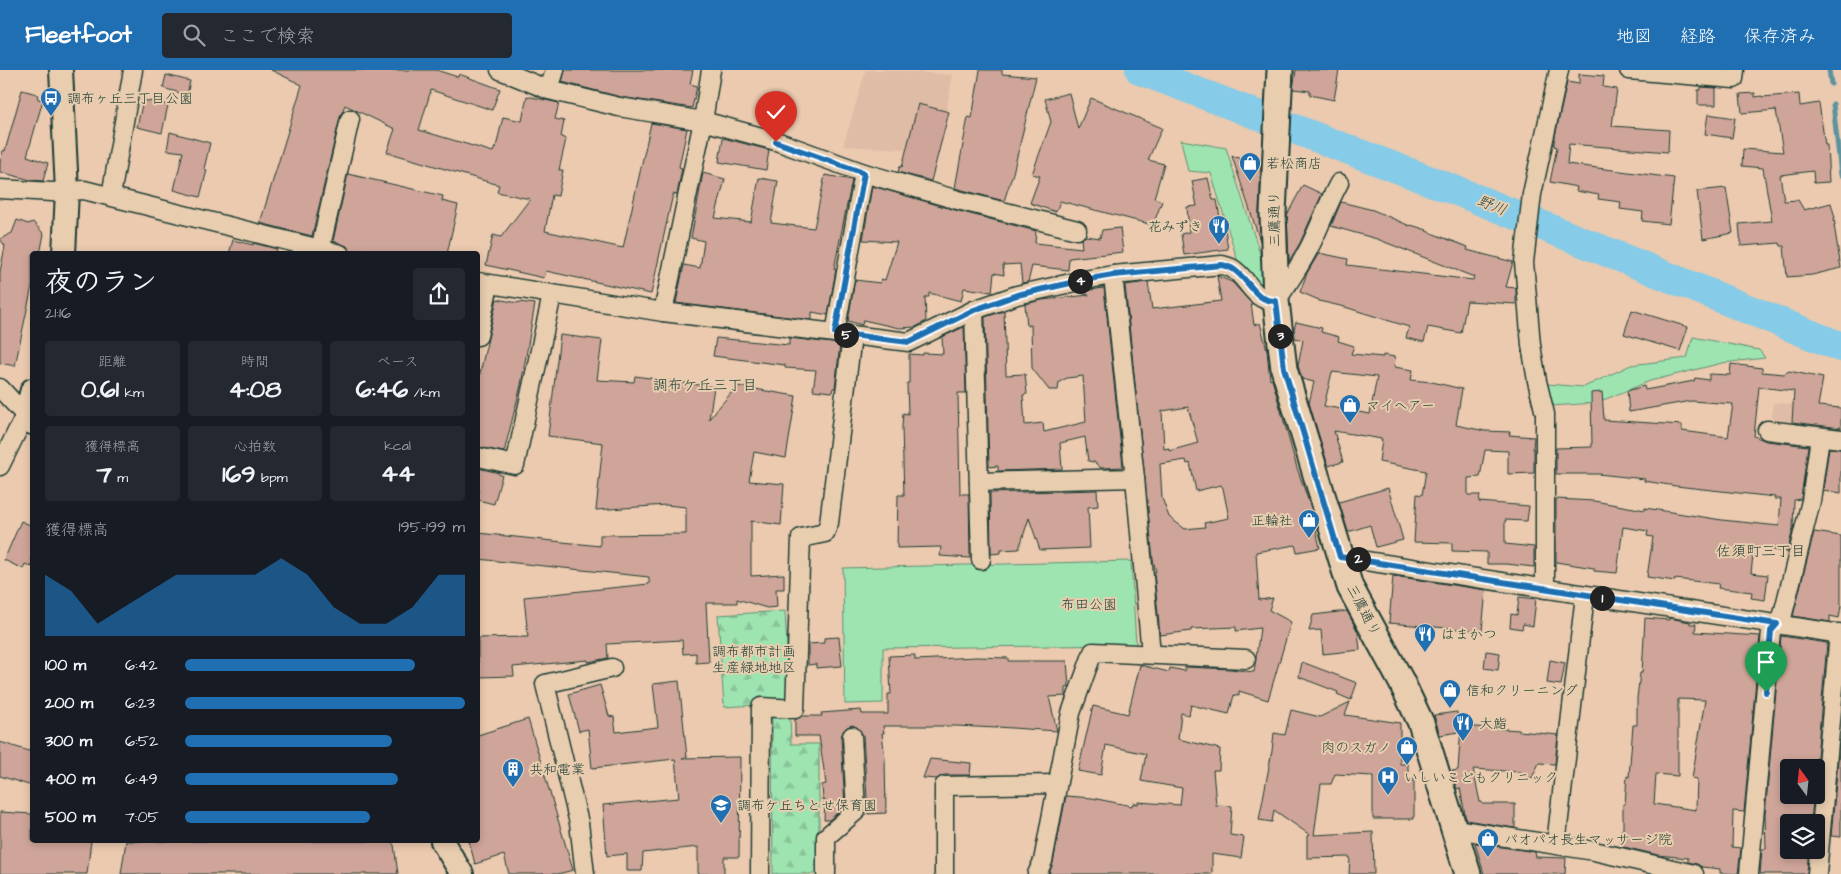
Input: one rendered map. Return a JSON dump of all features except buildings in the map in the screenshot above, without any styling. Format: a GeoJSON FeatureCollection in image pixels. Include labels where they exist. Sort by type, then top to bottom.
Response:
{"type":"FeatureCollection","features":[{"type":"Feature","properties":{"kind":"main road","name":"三鷹通り"},"geometry":{"type":"LineString","coordinates":[[1280,70],[1273,213],[1276,301],[1284,368],[1350,587],[1401,681],[1421,723],[1468,874]]}},
{"type":"Feature","properties":{"kind":"street"},"geometry":{"type":"LineString","coordinates":[[61,70],[67,191],[64,251]]}},
{"type":"Feature","properties":{"kind":"street"},"geometry":{"type":"LineString","coordinates":[[111,196],[133,70]]}},
{"type":"Feature","properties":{"kind":"street"},"geometry":{"type":"LineString","coordinates":[[500,70],[549,90],[619,107],[703,121],[776,142],[864,173],[958,200],[1077,230]]}},
{"type":"Feature","properties":{"kind":"street"},"geometry":{"type":"LineString","coordinates":[[549,90],[555,70]]}},
{"type":"Feature","properties":{"kind":"street"},"geometry":{"type":"LineString","coordinates":[[662,312],[703,121],[711,70]]}},
{"type":"Feature","properties":{"kind":"street"},"geometry":{"type":"LineString","coordinates":[[1545,589],[1545,414],[1531,345],[1524,262],[1532,194],[1559,70]]}},
{"type":"Feature","properties":{"kind":"street"},"geometry":{"type":"LineString","coordinates":[[1629,70],[1734,79],[1735,70]]}},
{"type":"Feature","properties":{"kind":"street"},"geometry":{"type":"LineString","coordinates":[[320,250],[350,119]]}},
{"type":"Feature","properties":{"kind":"street"},"geometry":{"type":"LineString","coordinates":[[760,874],[761,707],[795,708],[801,538],[825,533],[829,523],[844,334],[864,173]]}},
{"type":"Feature","properties":{"kind":"street"},"geometry":{"type":"LineString","coordinates":[[480,315],[483,283],[662,312],[909,342],[974,310],[1017,295],[1113,275],[1222,265],[1234,270],[1262,298],[1276,301],[1298,267],[1339,183]]}},
{"type":"Feature","properties":{"kind":"street"},"geometry":{"type":"LineString","coordinates":[[0,190],[84,190],[301,249],[325,251]]}},
{"type":"Feature","properties":{"kind":"street"},"geometry":{"type":"LineString","coordinates":[[1113,275],[1135,478],[1151,654]]}},
{"type":"Feature","properties":{"kind":"street"},"geometry":{"type":"LineString","coordinates":[[480,457],[515,465],[552,294]]}},
{"type":"Feature","properties":{"kind":"street"},"geometry":{"type":"LineString","coordinates":[[974,310],[981,560]]}},
{"type":"Feature","properties":{"kind":"street"},"geometry":{"type":"LineString","coordinates":[[0,388],[29,419],[0,466]]}},
{"type":"Feature","properties":{"kind":"street"},"geometry":{"type":"LineString","coordinates":[[1767,430],[1841,439]]}},
{"type":"Feature","properties":{"kind":"street"},"geometry":{"type":"LineString","coordinates":[[1749,874],[1771,631],[1782,618],[1811,500],[1820,437]]}},
{"type":"Feature","properties":{"kind":"street"},"geometry":{"type":"LineString","coordinates":[[979,482],[1135,478]]}},
{"type":"Feature","properties":{"kind":"street"},"geometry":{"type":"LineString","coordinates":[[1340,557],[1840,633],[1817,874]]}},
{"type":"Feature","properties":{"kind":"street"},"geometry":{"type":"LineString","coordinates":[[1556,844],[1585,595]]}},
{"type":"Feature","properties":{"kind":"street"},"geometry":{"type":"LineString","coordinates":[[1037,874],[1043,862],[1071,713],[1093,652],[1246,659]]}},
{"type":"Feature","properties":{"kind":"street"},"geometry":{"type":"LineString","coordinates":[[585,874],[579,823],[544,684],[612,668]]}},
{"type":"Feature","properties":{"kind":"street"},"geometry":{"type":"LineString","coordinates":[[826,874],[826,837],[856,811],[852,736]]}},
{"type":"Feature","properties":{"kind":"street"},"geometry":{"type":"LineString","coordinates":[[944,874],[944,786],[1057,784]]}},
{"type":"Feature","properties":{"kind":"street"},"geometry":{"type":"LineString","coordinates":[[1455,829],[1612,854],[1694,874]]}},
{"type":"Feature","properties":{"kind":"street"},"geometry":{"type":"LineString","coordinates":[[443,843],[462,874]]}},
{"type":"Feature","properties":{"kind":"shaded area"},"geometry":{"type":"Polygon","coordinates":[[[866,70],[953,75],[939,151],[843,146],[866,70]]]}},
{"type":"Feature","properties":{"kind":"shaded area"},"geometry":{"type":"Polygon","coordinates":[[[1773,403],[1793,404],[1792,425],[1775,424],[1772,418],[1773,403]]]}},
{"type":"Feature","properties":{"kind":"green space"},"geometry":{"type":"Polygon","coordinates":[[[1181,140],[1226,148],[1264,266],[1264,287],[1257,288],[1238,262],[1211,173],[1188,171],[1181,140]]]}},
{"type":"Feature","properties":{"kind":"green space"},"geometry":{"type":"Polygon","coordinates":[[[1693,337],[1759,350],[1765,358],[1722,363],[1650,381],[1596,403],[1550,406],[1546,384],[1584,387],[1631,365],[1687,358],[1693,337]]]}},
{"type":"Feature","properties":{"kind":"green space","name":"布田公園"},"geometry":{"type":"Polygon","coordinates":[[[1131,561],[1136,645],[883,648],[883,703],[845,704],[843,568],[1131,561]]]}},
{"type":"Feature","properties":{"kind":"green space","name":"調布都市計画 生産緑地地区"},"geometry":{"type":"Polygon","coordinates":[[[785,611],[790,703],[724,707],[718,615],[785,611]]]}},
{"type":"Feature","properties":{"kind":"green space","name":"調布都市計画 生産緑地地区"},"geometry":{"type":"Polygon","coordinates":[[[772,714],[790,714],[791,744],[819,744],[819,874],[773,874],[772,714]]]}},
{"type":"Feature","properties":{"kind":"waterway","name":"野川"},"geometry":{"type":"LineString","coordinates":[[1140,70],[1462,193],[1841,347]]}},
{"type":"Feature","properties":{"kind":"waterway"},"geometry":{"type":"LineString","coordinates":[[1829,70],[1831,84]]}},
{"type":"Feature","properties":{"kind":"waterway"},"geometry":{"type":"LineString","coordinates":[[1833,104],[1841,175]]}},
{"type":"Feature","properties":{"kind":"place","name":"調布ヶ丘三丁目公園"},"geometry":{"type":"Point","coordinates":[51,117]}},
{"type":"Feature","properties":{"kind":"place","name":"若松商店"},"geometry":{"type":"Point","coordinates":[1250,182]}},
{"type":"Feature","properties":{"kind":"place","name":"花みずき"},"geometry":{"type":"Point","coordinates":[1219,245]}},
{"type":"Feature","properties":{"kind":"place","name":"マイヘアー"},"geometry":{"type":"Point","coordinates":[1350,424]}},
{"type":"Feature","properties":{"kind":"place","name":"正輪社"},"geometry":{"type":"Point","coordinates":[1309,539]}},
{"type":"Feature","properties":{"kind":"place","name":"はまかつ"},"geometry":{"type":"Point","coordinates":[1425,653]}},
{"type":"Feature","properties":{"kind":"place","name":"信和クリーニング"},"geometry":{"type":"Point","coordinates":[1450,709]}},
{"type":"Feature","properties":{"kind":"place","name":"大鮨"},"geometry":{"type":"Point","coordinates":[1463,742]}},
{"type":"Feature","properties":{"kind":"place","name":"肉のスガノ"},"geometry":{"type":"Point","coordinates":[1407,766]}},
{"type":"Feature","properties":{"kind":"place","name":"共和電業"},"geometry":{"type":"Point","coordinates":[513,788]}},
{"type":"Feature","properties":{"kind":"place","name":"いしいこどもクリニック"},"geometry":{"type":"Point","coordinates":[1388,796]}},
{"type":"Feature","properties":{"kind":"place","name":"調布ケ丘ちとせ保育園"},"geometry":{"type":"Point","coordinates":[721,824]}},
{"type":"Feature","properties":{"kind":"place","name":"パオパオ長生マッサージ院"},"geometry":{"type":"Point","coordinates":[1488,858]}},
{"type":"Feature","properties":{"kind":"district","name":"調布ケ丘三丁目"},"geometry":{"type":"Point","coordinates":[705,385]}},
{"type":"Feature","properties":{"kind":"district","name":"佐須町三丁目"},"geometry":{"type":"Point","coordinates":[1761,551]}},
{"type":"Feature","properties":{"kind":"route"},"geometry":{"type":"LineString","coordinates":[[776,142],[864,173],[835,333],[909,342],[974,310],[1017,295],[1113,275],[1222,265],[1234,270],[1262,298],[1276,301],[1284,368],[1340,557],[1777,624],[1771,631],[1766,692]]}}]}
